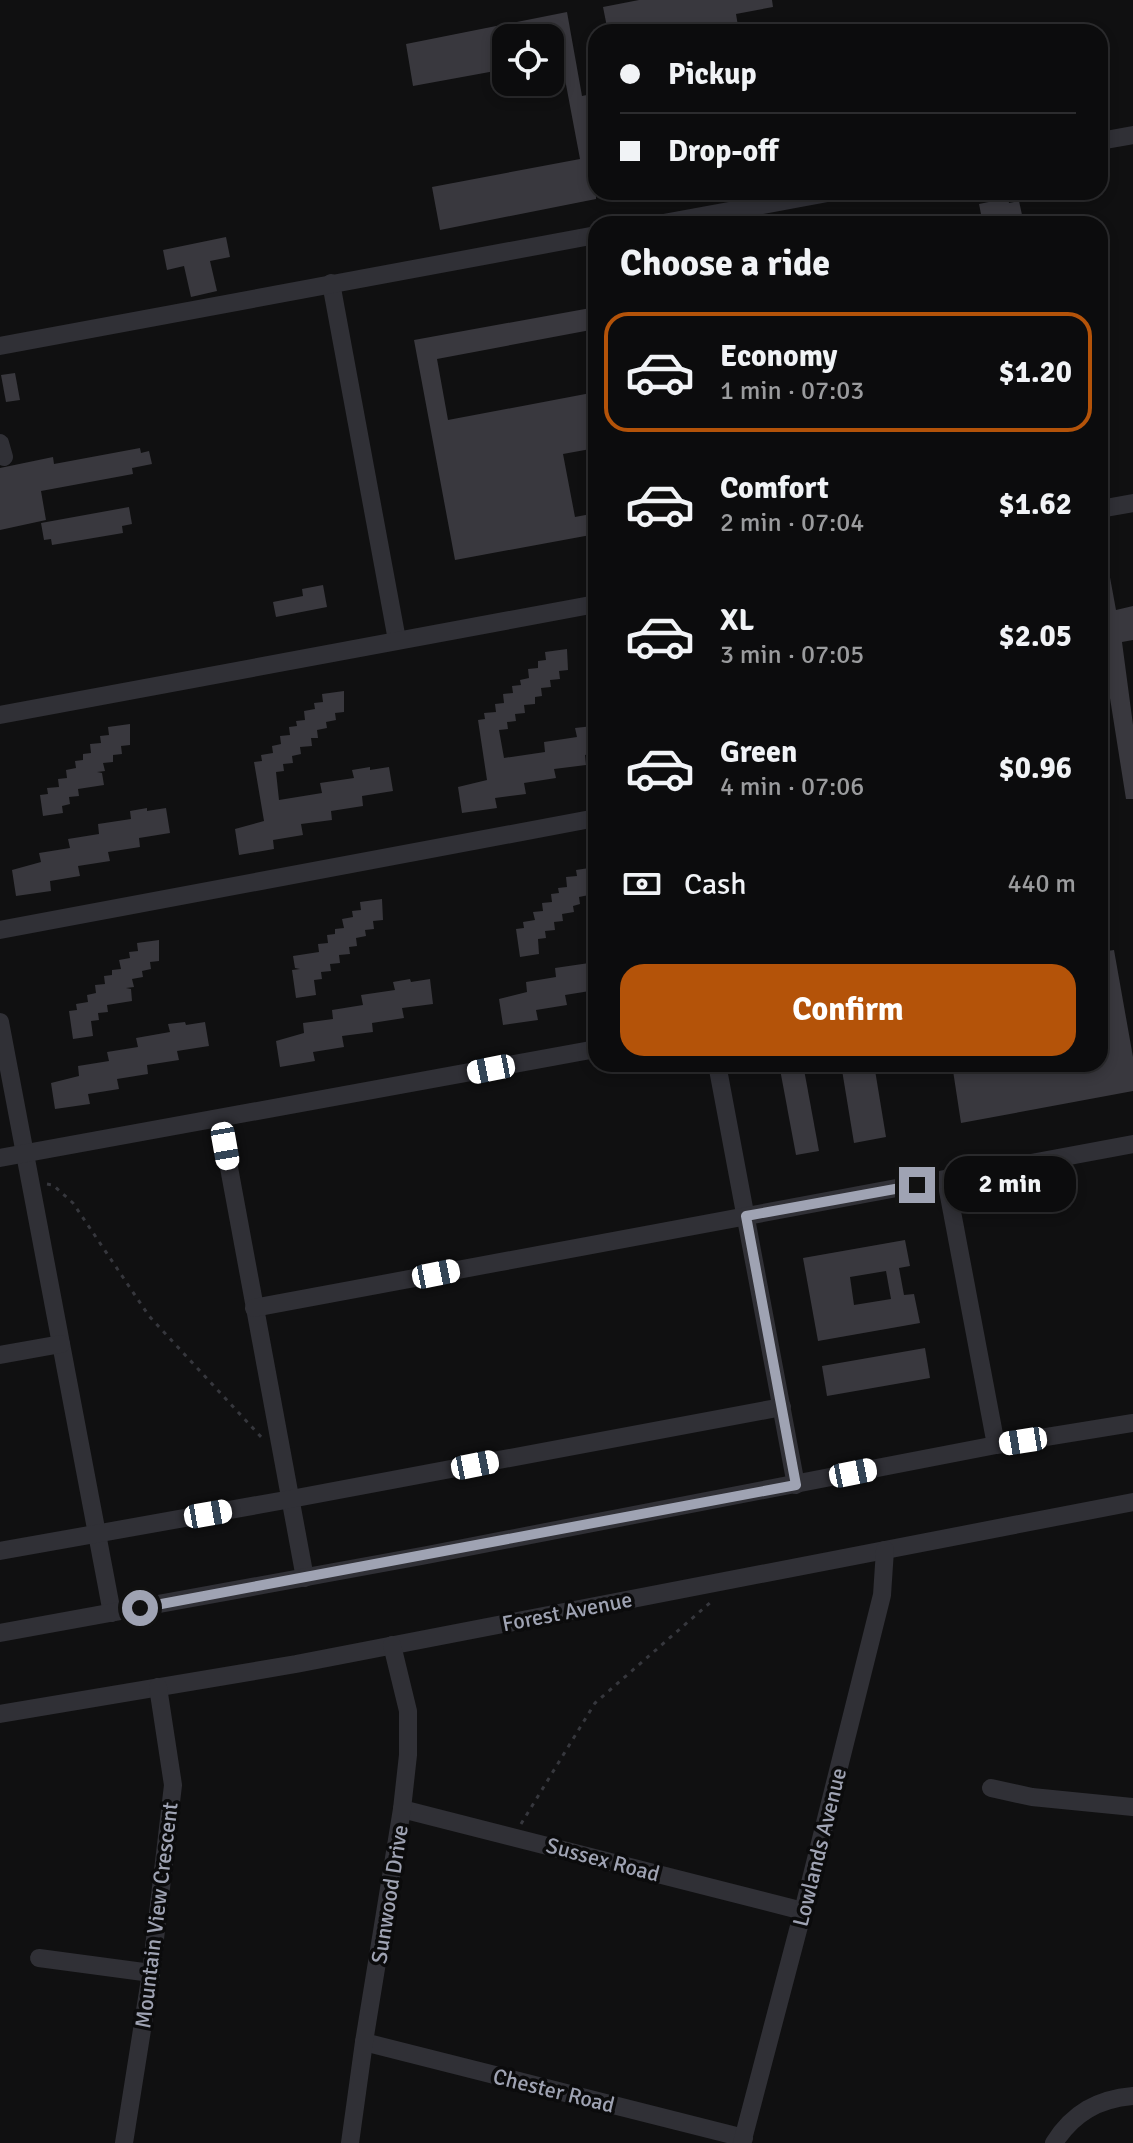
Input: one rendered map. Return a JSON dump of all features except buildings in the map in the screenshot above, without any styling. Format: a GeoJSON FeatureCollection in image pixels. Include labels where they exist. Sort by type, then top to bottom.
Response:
{"type":"FeatureCollection","features":[{"type":"Feature","properties":{"kind":"street"},"geometry":{"type":"LineString","coordinates":[[1108,140],[1133,135]]}},
{"type":"Feature","properties":{"kind":"street"},"geometry":{"type":"LineString","coordinates":[[702,216],[789,200]]}},
{"type":"Feature","properties":{"kind":"street"},"geometry":{"type":"LineString","coordinates":[[0,346],[588,236]]}},
{"type":"Feature","properties":{"kind":"street"},"geometry":{"type":"LineString","coordinates":[[331,283],[397,640]]}},
{"type":"Feature","properties":{"kind":"street"},"geometry":{"type":"LineString","coordinates":[[1108,508],[1133,503]]}},
{"type":"Feature","properties":{"kind":"street"},"geometry":{"type":"LineString","coordinates":[[0,715],[588,605]]}},
{"type":"Feature","properties":{"kind":"street"},"geometry":{"type":"LineString","coordinates":[[0,930],[588,820]]}},
{"type":"Feature","properties":{"kind":"street"},"geometry":{"type":"LineString","coordinates":[[0,1022],[112,1613]]}},
{"type":"Feature","properties":{"kind":"street"},"geometry":{"type":"LineString","coordinates":[[0,1158],[588,1050]]}},
{"type":"Feature","properties":{"kind":"street"},"geometry":{"type":"LineString","coordinates":[[719,1072],[796,1485]]}},
{"type":"Feature","properties":{"kind":"street"},"geometry":{"type":"LineString","coordinates":[[220,1119],[305,1578]]}},
{"type":"Feature","properties":{"kind":"street"},"geometry":{"type":"LineString","coordinates":[[254,1308],[1133,1144]]}},
{"type":"Feature","properties":{"kind":"street"},"geometry":{"type":"LineString","coordinates":[[946,1180],[996,1445]]}},
{"type":"Feature","properties":{"kind":"street"},"geometry":{"type":"LineString","coordinates":[[0,1355],[61,1344]]}},
{"type":"Feature","properties":{"kind":"street"},"geometry":{"type":"LineString","coordinates":[[0,1551],[782,1407]]}},
{"type":"Feature","properties":{"kind":"street"},"geometry":{"type":"LineString","coordinates":[[0,1633],[305,1578],[996,1445],[1133,1423]]}},
{"type":"Feature","properties":{"kind":"street","name":"Forest Avenue"},"geometry":{"type":"LineString","coordinates":[[0,1714],[392,1645],[1133,1502]]}},
{"type":"Feature","properties":{"kind":"street","name":"Lowlands Avenue"},"geometry":{"type":"LineString","coordinates":[[743,2140],[882,1595],[885,1550]]}},
{"type":"Feature","properties":{"kind":"street","name":"Sunwood Drive"},"geometry":{"type":"LineString","coordinates":[[350,2143],[402,1809],[409,1733],[408,1711],[392,1645]]}},
{"type":"Feature","properties":{"kind":"street","name":"Mountain View Crescent"},"geometry":{"type":"LineString","coordinates":[[124,2143],[151,1973],[173,1785],[158,1687]]}},
{"type":"Feature","properties":{"kind":"street"},"geometry":{"type":"LineString","coordinates":[[991,1788],[1032,1797],[1133,1807]]}},
{"type":"Feature","properties":{"kind":"street","name":"Sussex Road"},"geometry":{"type":"LineString","coordinates":[[402,1809],[803,1911]]}},
{"type":"Feature","properties":{"kind":"street"},"geometry":{"type":"LineString","coordinates":[[39,1958],[151,1973]]}},
{"type":"Feature","properties":{"kind":"street","name":"Chester Road"},"geometry":{"type":"LineString","coordinates":[[364,2042],[743,2140]]}},
{"type":"Feature","properties":{"kind":"street"},"geometry":{"type":"LineString","coordinates":[[1054,2143],[1075,2116],[1089,2106],[1133,2096]]}},
{"type":"Feature","properties":{"kind":"path"},"geometry":{"type":"LineString","coordinates":[[30,1181],[53,1185],[73,1203],[149,1316],[259,1437],[281,1447]]}},
{"type":"Feature","properties":{"kind":"path"},"geometry":{"type":"LineString","coordinates":[[513,1836],[595,1703],[715,1599]]}},
{"type":"Feature","properties":{"kind":"route"},"geometry":{"type":"LineString","coordinates":[[140,1608],[796,1485],[746,1216],[917,1185]]}}]}
